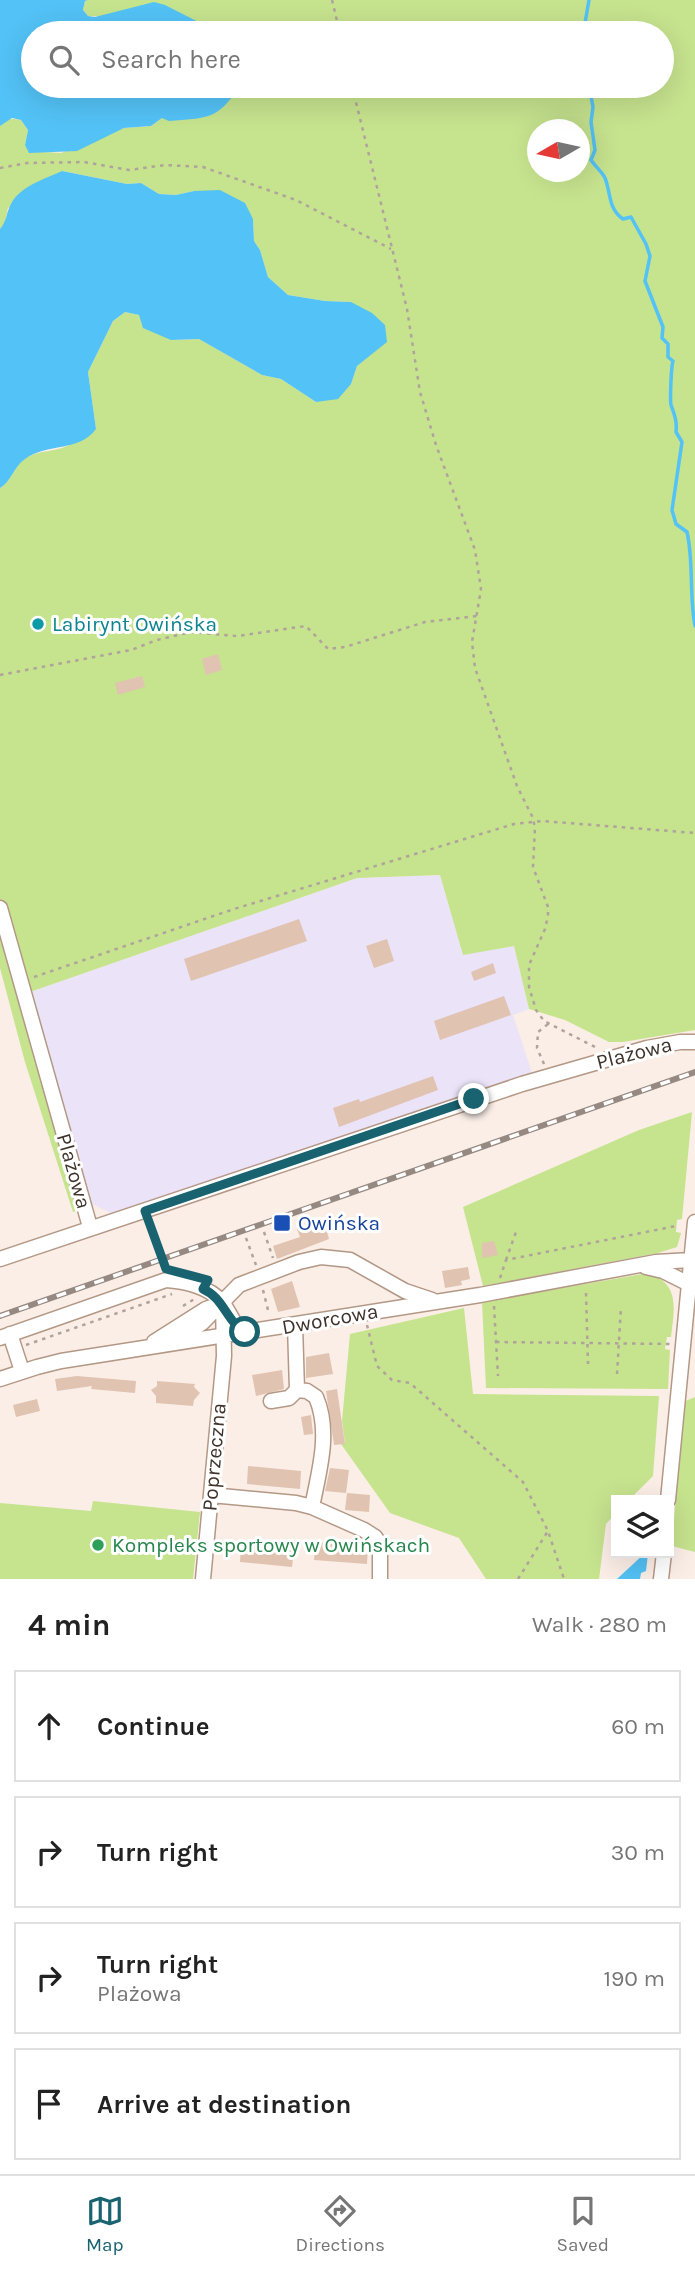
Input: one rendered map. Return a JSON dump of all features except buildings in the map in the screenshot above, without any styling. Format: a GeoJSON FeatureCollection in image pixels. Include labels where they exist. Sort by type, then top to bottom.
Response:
{"type":"FeatureCollection","features":[{"type":"Feature","properties":{"kind":"street","name":"Plażowa"},"geometry":{"type":"LineString","coordinates":[[0,908],[90,1227],[548,1076],[672,1043],[695,1042]]}},
{"type":"Feature","properties":{"kind":"street"},"geometry":{"type":"LineString","coordinates":[[668,1495],[695,1222]]}},
{"type":"Feature","properties":{"kind":"street"},"geometry":{"type":"LineString","coordinates":[[0,1259],[90,1227]]}},
{"type":"Feature","properties":{"kind":"street","name":"Dworcowa"},"geometry":{"type":"LineString","coordinates":[[169,1343],[198,1326],[239,1285],[310,1259],[331,1257],[350,1260],[416,1296],[437,1301]]}},
{"type":"Feature","properties":{"kind":"street","name":"Dworcowa"},"geometry":{"type":"LineString","coordinates":[[0,1379],[47,1364],[145,1347],[496,1292],[656,1262],[691,1260]]}},
{"type":"Feature","properties":{"kind":"street","name":"Dworcowa"},"geometry":{"type":"LineString","coordinates":[[641,1266],[663,1271],[689,1284]]}},
{"type":"Feature","properties":{"kind":"street"},"geometry":{"type":"LineString","coordinates":[[22,1371],[15,1349],[5,1336],[166,1280],[211,1292],[223,1303],[232,1322],[245,1332]]}},
{"type":"Feature","properties":{"kind":"street"},"geometry":{"type":"LineString","coordinates":[[393,1308],[398,1298],[398,1287]]}},
{"type":"Feature","properties":{"kind":"street"},"geometry":{"type":"LineString","coordinates":[[223,1303],[224,1336]]}},
{"type":"Feature","properties":{"kind":"street"},"geometry":{"type":"LineString","coordinates":[[145,1347],[206,1309],[223,1303]]}},
{"type":"Feature","properties":{"kind":"street"},"geometry":{"type":"LineString","coordinates":[[271,1401],[289,1398],[297,1390],[295,1325]]}},
{"type":"Feature","properties":{"kind":"street","name":"Poprzeczna"},"geometry":{"type":"LineString","coordinates":[[205,1579],[224,1336]]}},
{"type":"Feature","properties":{"kind":"street"},"geometry":{"type":"LineString","coordinates":[[297,1390],[307,1391],[316,1397],[323,1424],[321,1457],[312,1507]]}},
{"type":"Feature","properties":{"kind":"street"},"geometry":{"type":"LineString","coordinates":[[211,1495],[296,1503],[312,1507],[375,1536],[381,1549],[380,1579]]}},
{"type":"Feature","properties":{"kind":"street"},"geometry":{"type":"LineString","coordinates":[[661,1579],[663,1558]]}},
{"type":"Feature","properties":{"kind":"path"},"geometry":{"type":"LineString","coordinates":[[332,0],[337,21]]}},
{"type":"Feature","properties":{"kind":"path"},"geometry":{"type":"LineString","coordinates":[[355,98],[407,309],[420,392],[436,445],[475,550],[481,589],[472,642],[475,668],[517,786],[533,821],[533,867],[545,899],[548,916],[529,965],[528,980],[536,1010],[548,1024],[597,1048],[606,1059]]}},
{"type":"Feature","properties":{"kind":"path"},"geometry":{"type":"LineString","coordinates":[[0,168],[27,163],[85,162],[129,170],[165,165],[203,166],[296,200],[391,249]]}},
{"type":"Feature","properties":{"kind":"path"},"geometry":{"type":"LineString","coordinates":[[0,675],[131,650],[157,640],[191,632],[237,636],[306,626],[328,649],[345,647],[425,622],[477,616]]}},
{"type":"Feature","properties":{"kind":"path"},"geometry":{"type":"LineString","coordinates":[[20,982],[234,909],[503,827],[533,821],[695,833]]}},
{"type":"Feature","properties":{"kind":"path"},"geometry":{"type":"LineString","coordinates":[[548,1024],[538,1032],[537,1048],[548,1076]]}},
{"type":"Feature","properties":{"kind":"path"},"geometry":{"type":"LineString","coordinates":[[145,1211],[165,1267],[170,1271]]}},
{"type":"Feature","properties":{"kind":"path"},"geometry":{"type":"LineString","coordinates":[[506,1260],[676,1226]]}},
{"type":"Feature","properties":{"kind":"path"},"geometry":{"type":"LineString","coordinates":[[498,1376],[496,1292],[517,1229]]}},
{"type":"Feature","properties":{"kind":"path"},"geometry":{"type":"LineString","coordinates":[[264,1232],[275,1263]]}},
{"type":"Feature","properties":{"kind":"path"},"geometry":{"type":"LineString","coordinates":[[246,1238],[260,1276],[273,1328]]}},
{"type":"Feature","properties":{"kind":"path"},"geometry":{"type":"LineString","coordinates":[[15,1349],[175,1293]]}},
{"type":"Feature","properties":{"kind":"path"},"geometry":{"type":"LineString","coordinates":[[586,1293],[587,1364]]}},
{"type":"Feature","properties":{"kind":"path"},"geometry":{"type":"LineString","coordinates":[[183,1306],[196,1295],[203,1297]]}},
{"type":"Feature","properties":{"kind":"path"},"geometry":{"type":"LineString","coordinates":[[617,1374],[621,1307]]}},
{"type":"Feature","properties":{"kind":"path"},"geometry":{"type":"LineString","coordinates":[[365,1319],[377,1366],[392,1380],[410,1383],[523,1482],[548,1531],[564,1579]]}},
{"type":"Feature","properties":{"kind":"path"},"geometry":{"type":"LineString","coordinates":[[496,1342],[666,1343]]}},
{"type":"Feature","properties":{"kind":"path"},"geometry":{"type":"LineString","coordinates":[[518,1579],[548,1531]]}},
{"type":"Feature","properties":{"kind":"shaded area"},"geometry":{"type":"Polygon","coordinates":[[[440,875],[463,954],[514,946],[529,1009],[513,1015],[532,1073],[117,1216],[92,1204],[30,992],[357,878],[440,875]]]}},
{"type":"Feature","properties":{"kind":"green space"},"geometry":{"type":"Polygon","coordinates":[[[88,0],[695,0],[695,1030],[609,1042],[565,1020],[529,1009],[514,946],[463,955],[440,875],[357,878],[30,992],[92,1204],[73,1212],[25,1062],[0,968],[0,488],[24,459],[33,454],[66,446],[96,429],[88,372],[113,321],[125,312],[139,315],[171,340],[199,339],[262,375],[281,379],[316,402],[351,384],[357,366],[367,357],[351,302],[288,295],[268,277],[260,250],[254,241],[253,219],[194,191],[176,195],[159,194],[141,183],[127,184],[62,171],[8,208],[5,223],[0,229],[0,126],[9,119],[21,120],[28,130],[25,145],[46,152],[61,153],[124,128],[151,126],[162,118],[214,98],[674,98],[674,21],[194,21],[88,16],[83,10],[85,1],[88,0]]]}},
{"type":"Feature","properties":{"kind":"green space"},"geometry":{"type":"Polygon","coordinates":[[[692,1112],[682,1219],[677,1220],[676,1232],[681,1233],[677,1247],[658,1253],[483,1286],[463,1207],[639,1130],[692,1112]]]}},
{"type":"Feature","properties":{"kind":"green space"},"geometry":{"type":"Polygon","coordinates":[[[648,1273],[666,1284],[673,1299],[671,1337],[667,1337],[665,1349],[670,1350],[668,1389],[486,1388],[482,1302],[648,1273]]]}},
{"type":"Feature","properties":{"kind":"green space"},"geometry":{"type":"Polygon","coordinates":[[[464,1308],[473,1394],[659,1396],[653,1476],[634,1495],[611,1495],[611,1518],[606,1524],[599,1579],[486,1579],[459,1538],[390,1513],[341,1444],[345,1443],[342,1421],[350,1334],[464,1308]]]}},
{"type":"Feature","properties":{"kind":"green space"},"geometry":{"type":"Polygon","coordinates":[[[695,1397],[695,1552],[674,1547],[683,1402],[695,1397]]]}},
{"type":"Feature","properties":{"kind":"green space","name":"Kompleks sportowy w Owińskach"},"geometry":{"type":"Polygon","coordinates":[[[93,1501],[200,1512],[193,1579],[0,1579],[0,1503],[91,1511],[93,1501]]]}},
{"type":"Feature","properties":{"kind":"water"},"geometry":{"type":"Polygon","coordinates":[[[0,0],[88,0],[85,1],[83,10],[88,16],[95,17],[154,2],[196,21],[21,21],[21,98],[231,98],[218,111],[202,118],[169,121],[162,118],[151,126],[124,128],[77,151],[29,153],[25,145],[28,130],[21,120],[12,118],[0,126],[0,0]]]}},
{"type":"Feature","properties":{"kind":"water"},"geometry":{"type":"Polygon","coordinates":[[[62,171],[127,184],[141,183],[159,194],[176,195],[220,190],[245,203],[253,219],[254,241],[260,250],[268,277],[288,295],[351,302],[372,313],[385,325],[387,342],[357,366],[351,384],[338,399],[316,402],[281,379],[262,375],[199,339],[171,340],[143,328],[139,315],[125,312],[113,321],[88,372],[96,429],[81,441],[43,451],[25,459],[0,488],[0,229],[11,204],[20,192],[62,171]]]}},
{"type":"Feature","properties":{"kind":"water"},"geometry":{"type":"Polygon","coordinates":[[[640,1558],[648,1558],[646,1571],[641,1573],[640,1579],[617,1579],[640,1558]]]}},
{"type":"Feature","properties":{"kind":"waterway"},"geometry":{"type":"LineString","coordinates":[[585,21],[589,0]]}},
{"type":"Feature","properties":{"kind":"waterway"},"geometry":{"type":"LineString","coordinates":[[591,98],[595,150],[591,160],[605,178],[618,215],[623,219],[631,217],[646,244],[650,256],[645,281],[663,327],[662,338],[668,344],[668,357],[673,361],[671,405],[676,432],[682,442],[672,510],[676,524],[687,532],[695,626]]}},
{"type":"Feature","properties":{"kind":"railway"},"geometry":{"type":"LineString","coordinates":[[0,1316],[695,1072]]}},
{"type":"Feature","properties":{"kind":"place","name":"Labirynt Owińska"},"geometry":{"type":"Point","coordinates":[38,624]}},
{"type":"Feature","properties":{"kind":"place","name":"Owińska"},"geometry":{"type":"Point","coordinates":[282,1223]}},
{"type":"Feature","properties":{"kind":"place","name":"Kompleks sportowy w Owińskach"},"geometry":{"type":"Point","coordinates":[98,1545]}},
{"type":"Feature","properties":{"kind":"route"},"geometry":{"type":"LineString","coordinates":[[245,1332],[232,1322],[223,1303],[211,1292],[203,1289],[208,1280],[166,1269],[145,1211],[474,1099]]}}]}
